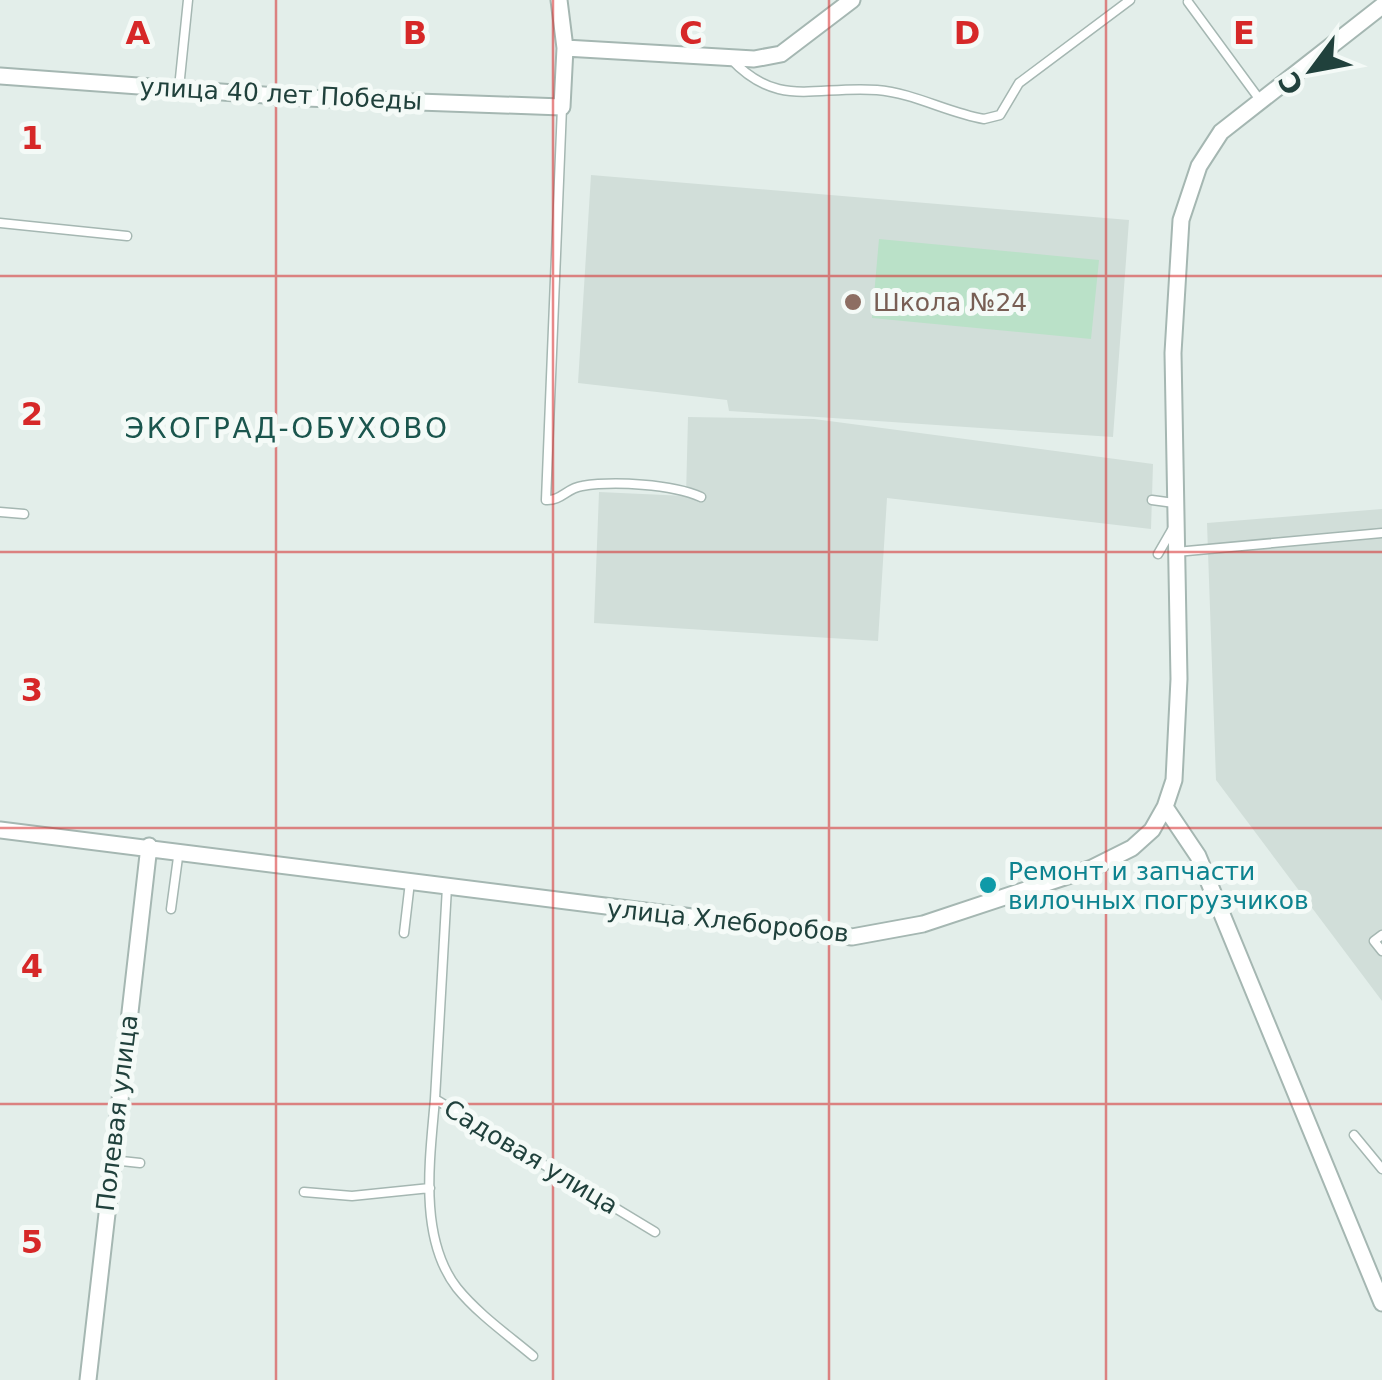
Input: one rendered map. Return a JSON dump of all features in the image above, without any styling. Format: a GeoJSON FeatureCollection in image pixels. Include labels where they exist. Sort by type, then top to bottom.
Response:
{"type":"FeatureCollection","features":[{"type":"Feature","properties":{"kind":"street"},"geometry":{"type":"LineString","coordinates":[[558,0],[565,48],[562,107]]}},
{"type":"Feature","properties":{"kind":"street"},"geometry":{"type":"LineString","coordinates":[[565,48],[730,58],[782,54],[852,0]]}},
{"type":"Feature","properties":{"kind":"street","name":"улица Хлеборобов"},"geometry":{"type":"LineString","coordinates":[[0,830],[852,937],[923,924],[1092,868],[1132,848],[1152,830],[1174,780],[1179,679],[1174,274],[1190,189],[1199,166],[1221,132],[1382,6]]}},
{"type":"Feature","properties":{"kind":"street","name":"улица 40 лет Победы"},"geometry":{"type":"LineString","coordinates":[[0,76],[562,107]]}},
{"type":"Feature","properties":{"kind":"street"},"geometry":{"type":"LineString","coordinates":[[1165,807],[1198,856],[1382,1302]]}},
{"type":"Feature","properties":{"kind":"street","name":"Полевая улица"},"geometry":{"type":"LineString","coordinates":[[88,1380],[148,846]]}},
{"type":"Feature","properties":{"kind":"lane"},"geometry":{"type":"LineString","coordinates":[[179,88],[188,0]]}},
{"type":"Feature","properties":{"kind":"lane"},"geometry":{"type":"LineString","coordinates":[[730,58],[746,76],[772,90],[878,90],[984,119],[1000,116],[1028,76],[1130,0]]}},
{"type":"Feature","properties":{"kind":"lane"},"geometry":{"type":"LineString","coordinates":[[1188,2],[1260,100]]}},
{"type":"Feature","properties":{"kind":"lane"},"geometry":{"type":"LineString","coordinates":[[562,107],[546,500],[561,497],[579,486],[678,487],[700,497]]}},
{"type":"Feature","properties":{"kind":"lane"},"geometry":{"type":"LineString","coordinates":[[0,223],[127,236]]}},
{"type":"Feature","properties":{"kind":"lane"},"geometry":{"type":"LineString","coordinates":[[1152,500],[1174,503]]}},
{"type":"Feature","properties":{"kind":"lane"},"geometry":{"type":"LineString","coordinates":[[0,512],[24,514]]}},
{"type":"Feature","properties":{"kind":"lane"},"geometry":{"type":"LineString","coordinates":[[1158,554],[1175,524]]}},
{"type":"Feature","properties":{"kind":"lane"},"geometry":{"type":"LineString","coordinates":[[1176,552],[1382,533]]}},
{"type":"Feature","properties":{"kind":"lane"},"geometry":{"type":"LineString","coordinates":[[172,909],[179,850]]}},
{"type":"Feature","properties":{"kind":"lane"},"geometry":{"type":"LineString","coordinates":[[404,933],[410,882]]}},
{"type":"Feature","properties":{"kind":"lane","name":"Садовая улица"},"geometry":{"type":"LineString","coordinates":[[448,887],[435,1100],[655,1232]]}},
{"type":"Feature","properties":{"kind":"lane"},"geometry":{"type":"LineString","coordinates":[[1382,935],[1374,941],[1382,951]]}},
{"type":"Feature","properties":{"kind":"lane"},"geometry":{"type":"LineString","coordinates":[[435,1100],[430,1188],[432,1218],[444,1265],[457,1288],[533,1356]]}},
{"type":"Feature","properties":{"kind":"lane"},"geometry":{"type":"LineString","coordinates":[[1354,1135],[1382,1169]]}},
{"type":"Feature","properties":{"kind":"lane"},"geometry":{"type":"LineString","coordinates":[[112,1160],[140,1163]]}},
{"type":"Feature","properties":{"kind":"lane"},"geometry":{"type":"LineString","coordinates":[[304,1192],[352,1196],[430,1188]]}},
{"type":"Feature","properties":{"kind":"shaded area","name":"Школа №24"},"geometry":{"type":"Polygon","coordinates":[[[591,175],[1129,220],[1113,437],[729,411],[727,400],[578,383],[591,175]]]}},
{"type":"Feature","properties":{"kind":"shaded area"},"geometry":{"type":"Polygon","coordinates":[[[688,417],[814,419],[1153,464],[1151,529],[887,498],[878,641],[594,623],[599,492],[686,496],[688,417]]]}},
{"type":"Feature","properties":{"kind":"shaded area"},"geometry":{"type":"Polygon","coordinates":[[[1382,509],[1382,1001],[1216,780],[1207,523],[1382,509]]]}},
{"type":"Feature","properties":{"kind":"green space"},"geometry":{"type":"Polygon","coordinates":[[[879,239],[1099,260],[1091,339],[872,318],[879,239]]]}},
{"type":"Feature","properties":{"kind":"place","name":"Школа №24"},"geometry":{"type":"Point","coordinates":[853,302]}},
{"type":"Feature","properties":{"kind":"place","name":"Ремонт и запчасти вилочных погрузчиков"},"geometry":{"type":"Point","coordinates":[988,885]}},
{"type":"Feature","properties":{"kind":"district","name":"ЭКОГРАД-ОБУХОВО"},"geometry":{"type":"Point","coordinates":[287,428]}}]}
